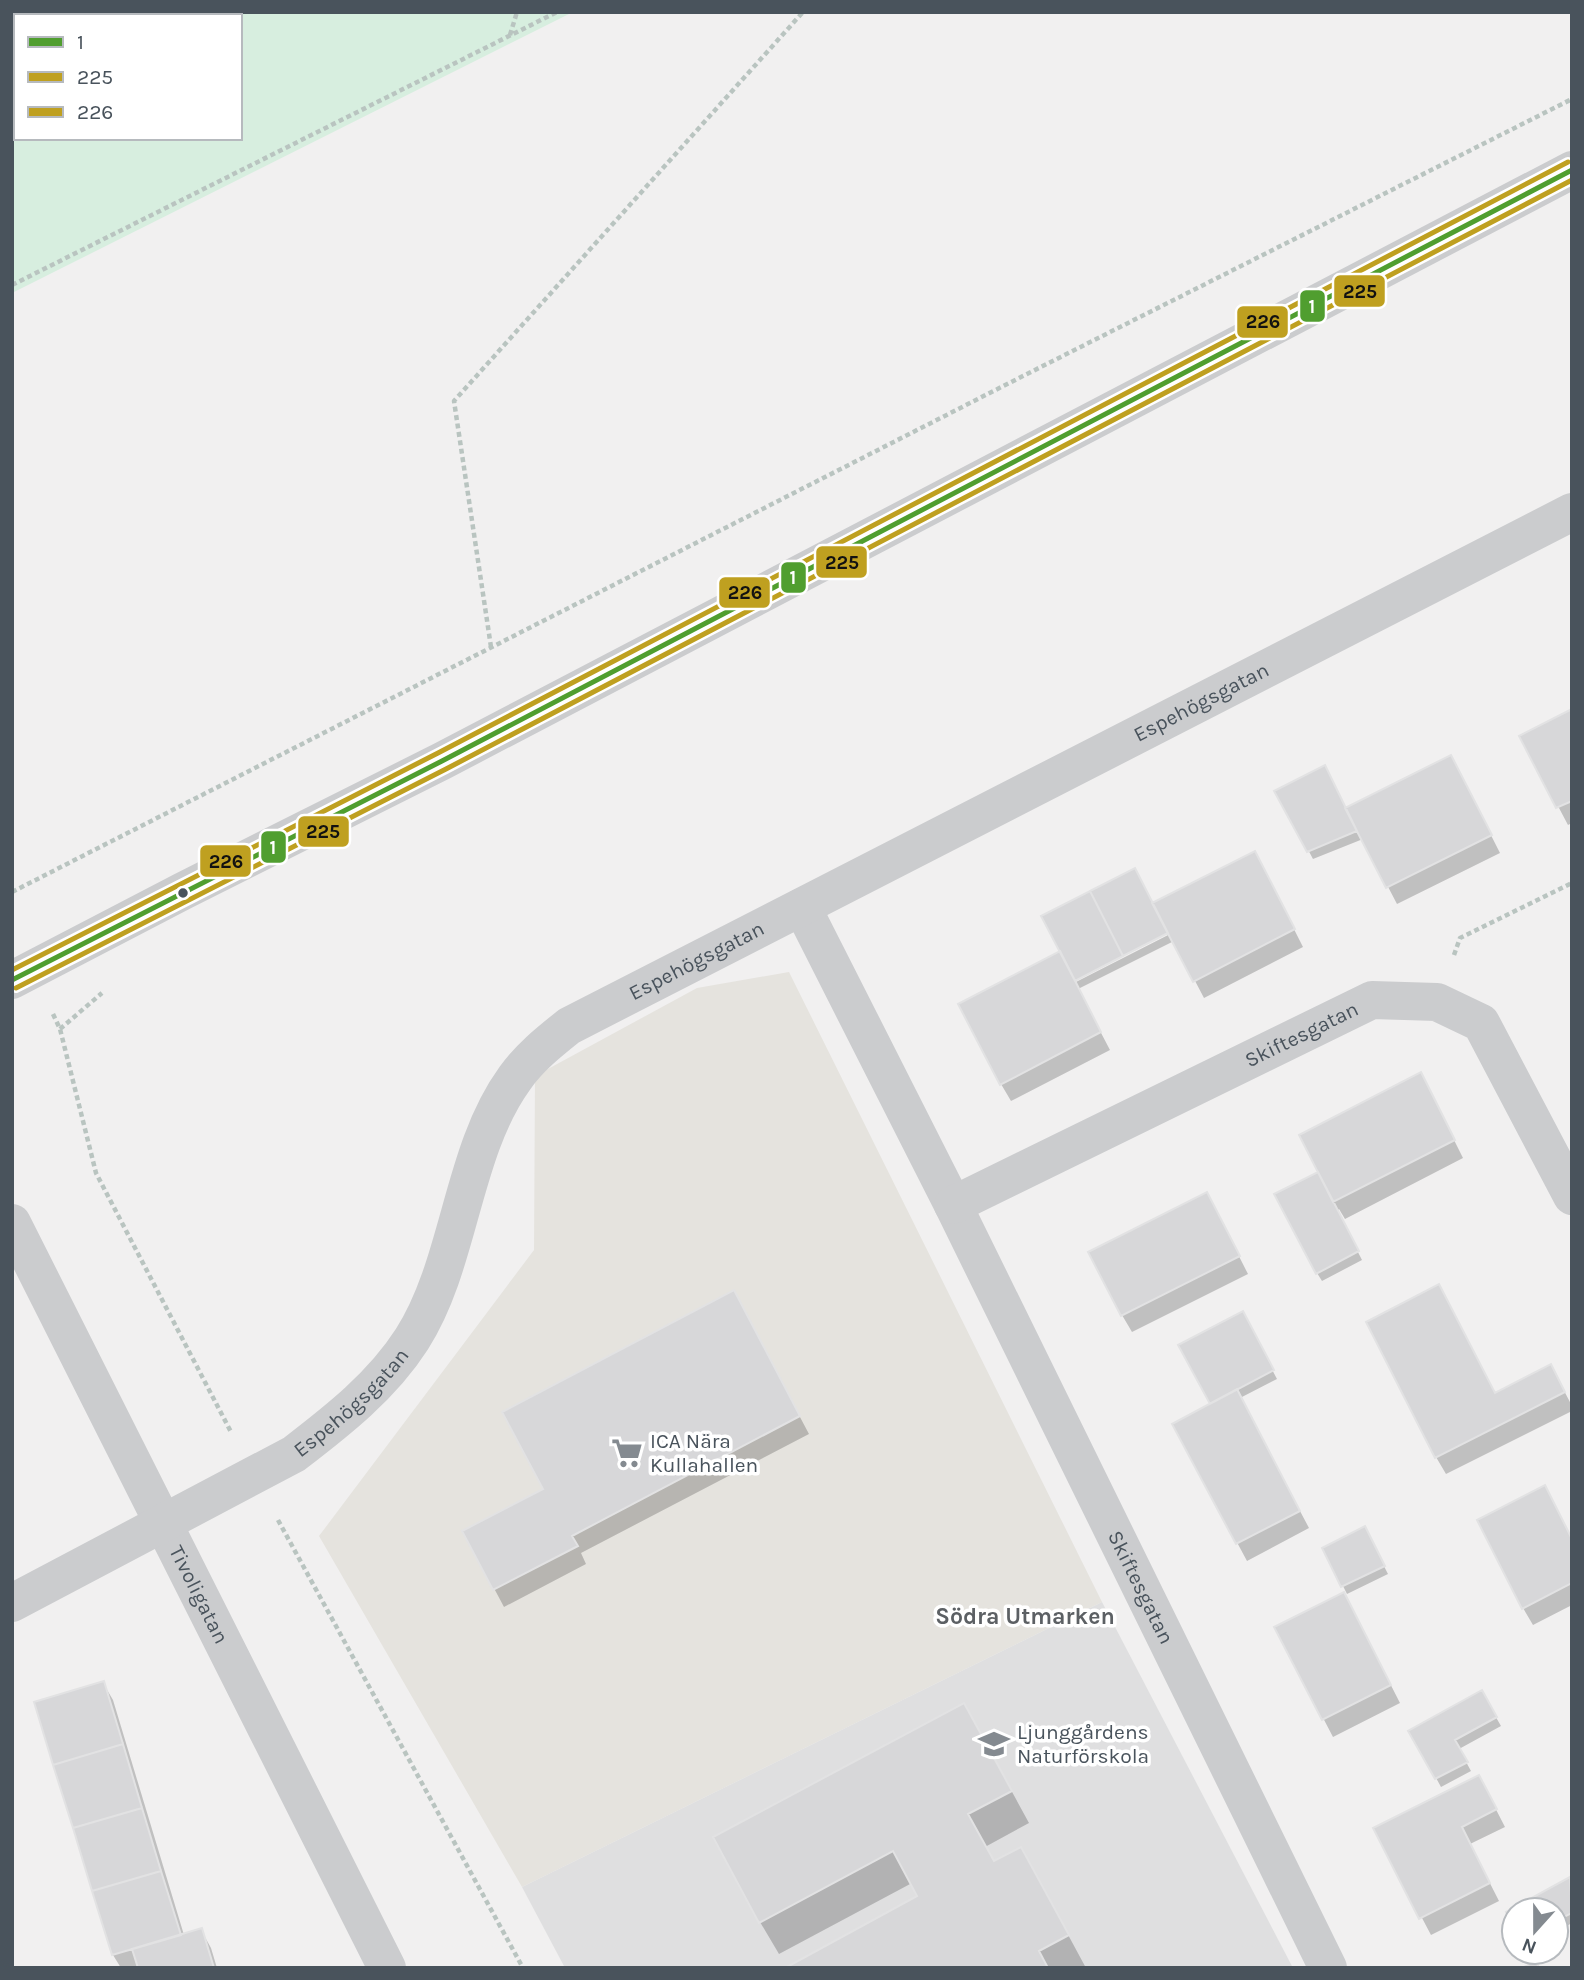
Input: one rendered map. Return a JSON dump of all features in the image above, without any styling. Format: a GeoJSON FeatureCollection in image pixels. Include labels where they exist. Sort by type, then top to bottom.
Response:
{"type":"FeatureCollection","features":[{"type":"Feature","properties":{"kind":"street"},"geometry":{"type":"LineString","coordinates":[[12,980],[467,748],[1572,170]]}},
{"type":"Feature","properties":{"kind":"street","name":"Espehögsgatan"},"geometry":{"type":"LineString","coordinates":[[12,1602],[294,1454],[334,1423],[374,1385],[412,1339],[442,1276],[460,1209],[490,1124],[515,1077],[537,1052],[569,1026],[1572,512]]}},
{"type":"Feature","properties":{"kind":"street","name":"Skiftesgatan"},"geometry":{"type":"LineString","coordinates":[[802,907],[953,1205],[1328,1968]]}},
{"type":"Feature","properties":{"kind":"street","name":"Skiftesgatan"},"geometry":{"type":"LineString","coordinates":[[953,1205],[1372,1000],[1437,1002],[1481,1023],[1572,1196]]}},
{"type":"Feature","properties":{"kind":"street","name":"Tivoligatan"},"geometry":{"type":"LineString","coordinates":[[12,1223],[387,1968]]}},
{"type":"Feature","properties":{"kind":"path"},"geometry":{"type":"LineString","coordinates":[[509,36],[517,12]]}},
{"type":"Feature","properties":{"kind":"path"},"geometry":{"type":"LineString","coordinates":[[12,285],[557,12]]}},
{"type":"Feature","properties":{"kind":"path"},"geometry":{"type":"LineString","coordinates":[[491,648],[454,401],[803,12]]}},
{"type":"Feature","properties":{"kind":"path"},"geometry":{"type":"LineString","coordinates":[[12,892],[1572,99]]}},
{"type":"Feature","properties":{"kind":"path"},"geometry":{"type":"LineString","coordinates":[[1437,1002],[1460,938],[1572,883]]}},
{"type":"Feature","properties":{"kind":"shaded area"},"geometry":{"type":"Polygon","coordinates":[[[789,972],[1102,1602],[522,1887],[319,1536],[534,1250],[535,1076],[697,988],[789,972]]]}},
{"type":"Feature","properties":{"kind":"shaded area","name":"Ljunggårdens Naturförskola"},"geometry":{"type":"Polygon","coordinates":[[[1102,1602],[1293,1968],[565,1968],[522,1887],[1102,1602]]]}},
{"type":"Feature","properties":{"kind":"green space"},"geometry":{"type":"Polygon","coordinates":[[[12,12],[573,12],[12,293],[12,12]]]}},
{"type":"Feature","properties":{"kind":"building"},"geometry":{"type":"Polygon","coordinates":[[[1572,709],[1572,801],[1556,808],[1519,736],[1572,709]]]}},
{"type":"Feature","properties":{"kind":"building"},"geometry":{"type":"Polygon","coordinates":[[[1451,755],[1492,835],[1386,888],[1345,808],[1451,755]]]}},
{"type":"Feature","properties":{"kind":"building"},"geometry":{"type":"Polygon","coordinates":[[[1325,765],[1357,831],[1307,852],[1274,791],[1325,765]]]}},
{"type":"Feature","properties":{"kind":"building"},"geometry":{"type":"Polygon","coordinates":[[[1255,851],[1295,929],[1193,982],[1152,903],[1255,851]]]}},
{"type":"Feature","properties":{"kind":"building"},"geometry":{"type":"Polygon","coordinates":[[[1135,868],[1168,933],[1123,956],[1090,891],[1135,868]]]}},
{"type":"Feature","properties":{"kind":"building"},"geometry":{"type":"Polygon","coordinates":[[[1090,891],[1123,956],[1075,981],[1041,916],[1090,891]]]}},
{"type":"Feature","properties":{"kind":"building"},"geometry":{"type":"Polygon","coordinates":[[[1060,951],[1101,1032],[1000,1085],[958,1004],[1060,951]]]}},
{"type":"Feature","properties":{"kind":"building"},"geometry":{"type":"Polygon","coordinates":[[[1421,1072],[1455,1140],[1333,1202],[1299,1135],[1421,1072]]]}},
{"type":"Feature","properties":{"kind":"building"},"geometry":{"type":"Polygon","coordinates":[[[1318,1172],[1359,1251],[1316,1274],[1274,1194],[1318,1172]]]}},
{"type":"Feature","properties":{"kind":"building"},"geometry":{"type":"Polygon","coordinates":[[[1207,1192],[1240,1256],[1121,1316],[1088,1252],[1207,1192]]]}},
{"type":"Feature","properties":{"kind":"building"},"geometry":{"type":"Polygon","coordinates":[[[1439,1284],[1495,1393],[1551,1364],[1565,1392],[1435,1458],[1366,1322],[1439,1284]]]}},
{"type":"Feature","properties":{"kind":"building","name":"ICA Nära Kullahallen"},"geometry":{"type":"Polygon","coordinates":[[[734,1290],[800,1416],[572,1536],[578,1546],[493,1590],[462,1531],[543,1489],[502,1412],[734,1290]]]}},
{"type":"Feature","properties":{"kind":"building"},"geometry":{"type":"Polygon","coordinates":[[[1243,1311],[1274,1370],[1210,1404],[1178,1345],[1243,1311]]]}},
{"type":"Feature","properties":{"kind":"building"},"geometry":{"type":"Polygon","coordinates":[[[1237,1389],[1300,1511],[1236,1544],[1172,1424],[1237,1389]]]}},
{"type":"Feature","properties":{"kind":"building"},"geometry":{"type":"Polygon","coordinates":[[[1545,1485],[1572,1539],[1572,1583],[1522,1609],[1477,1520],[1545,1485]]]}},
{"type":"Feature","properties":{"kind":"building"},"geometry":{"type":"Polygon","coordinates":[[[1365,1526],[1385,1566],[1341,1587],[1322,1548],[1365,1526]]]}},
{"type":"Feature","properties":{"kind":"building"},"geometry":{"type":"Polygon","coordinates":[[[1344,1592],[1391,1685],[1322,1720],[1274,1627],[1344,1592]]]}},
{"type":"Feature","properties":{"kind":"building"},"geometry":{"type":"Polygon","coordinates":[[[104,1681],[123,1744],[53,1765],[34,1702],[104,1681]]]}},
{"type":"Feature","properties":{"kind":"building"},"geometry":{"type":"Polygon","coordinates":[[[1482,1690],[1497,1717],[1455,1740],[1468,1762],[1435,1779],[1408,1731],[1482,1690]]]}},
{"type":"Feature","properties":{"kind":"building"},"geometry":{"type":"Polygon","coordinates":[[[964,1703],[1012,1791],[968,1814],[994,1861],[1021,1847],[1069,1935],[1039,1951],[1048,1968],[785,1968],[917,1896],[893,1851],[759,1923],[713,1837],[964,1703]]]}},
{"type":"Feature","properties":{"kind":"building"},"geometry":{"type":"Polygon","coordinates":[[[123,1744],[142,1808],[73,1828],[53,1765],[123,1744]]]}},
{"type":"Feature","properties":{"kind":"building"},"geometry":{"type":"Polygon","coordinates":[[[1479,1775],[1497,1809],[1462,1827],[1490,1883],[1419,1919],[1373,1828],[1479,1775]]]}},
{"type":"Feature","properties":{"kind":"building"},"geometry":{"type":"Polygon","coordinates":[[[142,1808],[161,1871],[92,1891],[73,1828],[142,1808]]]}},
{"type":"Feature","properties":{"kind":"building"},"geometry":{"type":"Polygon","coordinates":[[[161,1871],[181,1935],[112,1955],[92,1891],[161,1871]]]}},
{"type":"Feature","properties":{"kind":"building"},"geometry":{"type":"Polygon","coordinates":[[[1570,1877],[1572,1913],[1570,1914],[1570,1896],[1535,1896],[1570,1877]]]}},
{"type":"Feature","properties":{"kind":"building"},"geometry":{"type":"Polygon","coordinates":[[[202,1928],[214,1968],[138,1968],[132,1949],[202,1928]]]}},
{"type":"Feature","properties":{"kind":"transit line","name":"226"},"geometry":{"type":"LineString","coordinates":[[12,970],[438,753],[1568,162]]}},
{"type":"Feature","properties":{"kind":"transit line","name":"1"},"geometry":{"type":"LineString","coordinates":[[12,980],[442,761],[1572,170]]}},
{"type":"Feature","properties":{"kind":"transit line","name":"225"},"geometry":{"type":"LineString","coordinates":[[16,988],[446,769],[1572,180]]}},
{"type":"Feature","properties":{"kind":"place","name":"ICA Nära Kullahallen"},"geometry":{"type":"Point","coordinates":[627,1453]}},
{"type":"Feature","properties":{"kind":"place","name":"Ljunggårdens Naturförskola"},"geometry":{"type":"Point","coordinates":[994,1744]}},
{"type":"Feature","properties":{"kind":"district","name":"Södra Utmarken"},"geometry":{"type":"Point","coordinates":[1025,1616]}}]}
